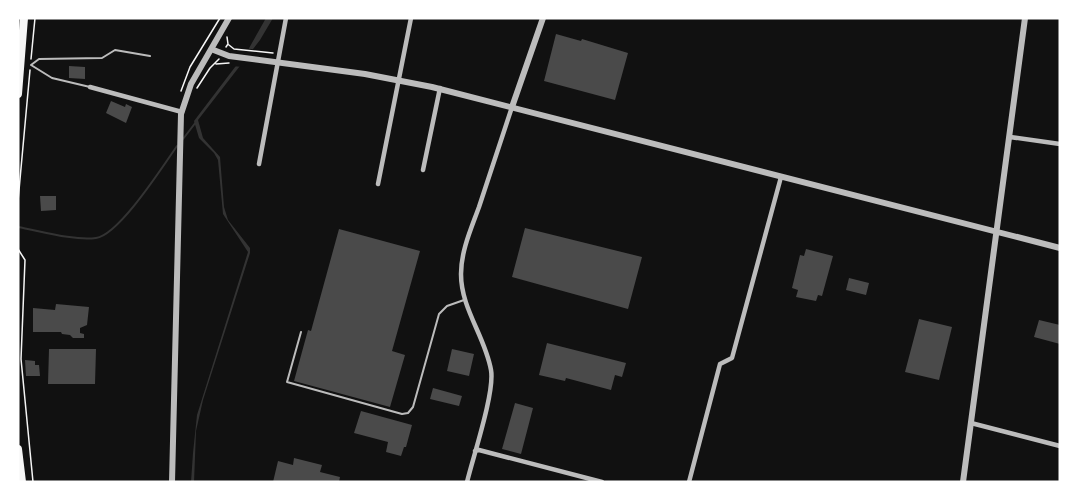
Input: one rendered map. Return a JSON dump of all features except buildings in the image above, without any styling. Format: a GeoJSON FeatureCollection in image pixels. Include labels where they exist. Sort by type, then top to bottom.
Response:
{"type":"FeatureCollection","features":[{"type":"Feature","properties":{"kind":"main road"},"geometry":{"type":"LineString","coordinates":[[18,94],[22,23]]}},
{"type":"Feature","properties":{"kind":"main road"},"geometry":{"type":"LineString","coordinates":[[18,449],[21,482]]}},
{"type":"Feature","properties":{"kind":"street"},"geometry":{"type":"LineString","coordinates":[[172,482],[182,111],[187,92],[229,18]]}},
{"type":"Feature","properties":{"kind":"street"},"geometry":{"type":"LineString","coordinates":[[259,164],[286,18]]}},
{"type":"Feature","properties":{"kind":"street"},"geometry":{"type":"LineString","coordinates":[[378,184],[411,18]]}},
{"type":"Feature","properties":{"kind":"street"},"geometry":{"type":"LineString","coordinates":[[467,482],[490,392],[492,375],[465,300],[461,275],[467,240],[543,18]]}},
{"type":"Feature","properties":{"kind":"street"},"geometry":{"type":"LineString","coordinates":[[963,482],[1025,18]]}},
{"type":"Feature","properties":{"kind":"street"},"geometry":{"type":"LineString","coordinates":[[211,48],[229,56],[440,88],[1060,248]]}},
{"type":"Feature","properties":{"kind":"street"},"geometry":{"type":"LineString","coordinates":[[90,87],[182,111]]}},
{"type":"Feature","properties":{"kind":"street"},"geometry":{"type":"LineString","coordinates":[[423,170],[440,88]]}},
{"type":"Feature","properties":{"kind":"street"},"geometry":{"type":"LineString","coordinates":[[1010,137],[1060,144]]}},
{"type":"Feature","properties":{"kind":"street"},"geometry":{"type":"LineString","coordinates":[[688,482],[720,364],[732,358],[781,177]]}},
{"type":"Feature","properties":{"kind":"street"},"geometry":{"type":"LineString","coordinates":[[971,423],[1060,446]]}},
{"type":"Feature","properties":{"kind":"street"},"geometry":{"type":"LineString","coordinates":[[475,451],[479,450],[602,482]]}},
{"type":"Feature","properties":{"kind":"lane"},"geometry":{"type":"LineString","coordinates":[[90,87],[52,78],[31,65],[39,59],[102,58],[115,50],[150,56]]}},
{"type":"Feature","properties":{"kind":"lane"},"geometry":{"type":"LineString","coordinates":[[301,332],[287,382],[402,414],[408,413],[412,407],[439,314],[447,306],[465,300]]}},
{"type":"Feature","properties":{"kind":"path"},"geometry":{"type":"LineString","coordinates":[[18,201],[35,18]]}},
{"type":"Feature","properties":{"kind":"path"},"geometry":{"type":"LineString","coordinates":[[228,44],[234,49],[274,53]]}},
{"type":"Feature","properties":{"kind":"path"},"geometry":{"type":"LineString","coordinates":[[196,91],[210,68],[216,63],[224,63]]}},
{"type":"Feature","properties":{"kind":"path"},"geometry":{"type":"LineString","coordinates":[[18,249],[25,260],[21,351],[33,482]]}},
{"type":"Feature","properties":{"kind":"shaded area"},"geometry":{"type":"Polygon","coordinates":[[[266,18],[273,18],[260,40],[198,120],[203,138],[220,157],[224,207],[228,220],[250,248],[250,253],[203,400],[196,431],[194,482],[191,482],[197,415],[248,252],[223,214],[218,160],[199,138],[194,121],[248,50],[266,18]]]}},
{"type":"Feature","properties":{"kind":"pier"},"geometry":{"type":"Polygon","coordinates":[[[244,48],[257,50],[244,67],[231,66],[244,48]]]}},
{"type":"Feature","properties":{"kind":"waterway"},"geometry":{"type":"LineString","coordinates":[[183,139],[196,122]]}},
{"type":"Feature","properties":{"kind":"waterway"},"geometry":{"type":"LineString","coordinates":[[18,227],[87,239],[106,234],[128,213],[177,146]]}}]}
